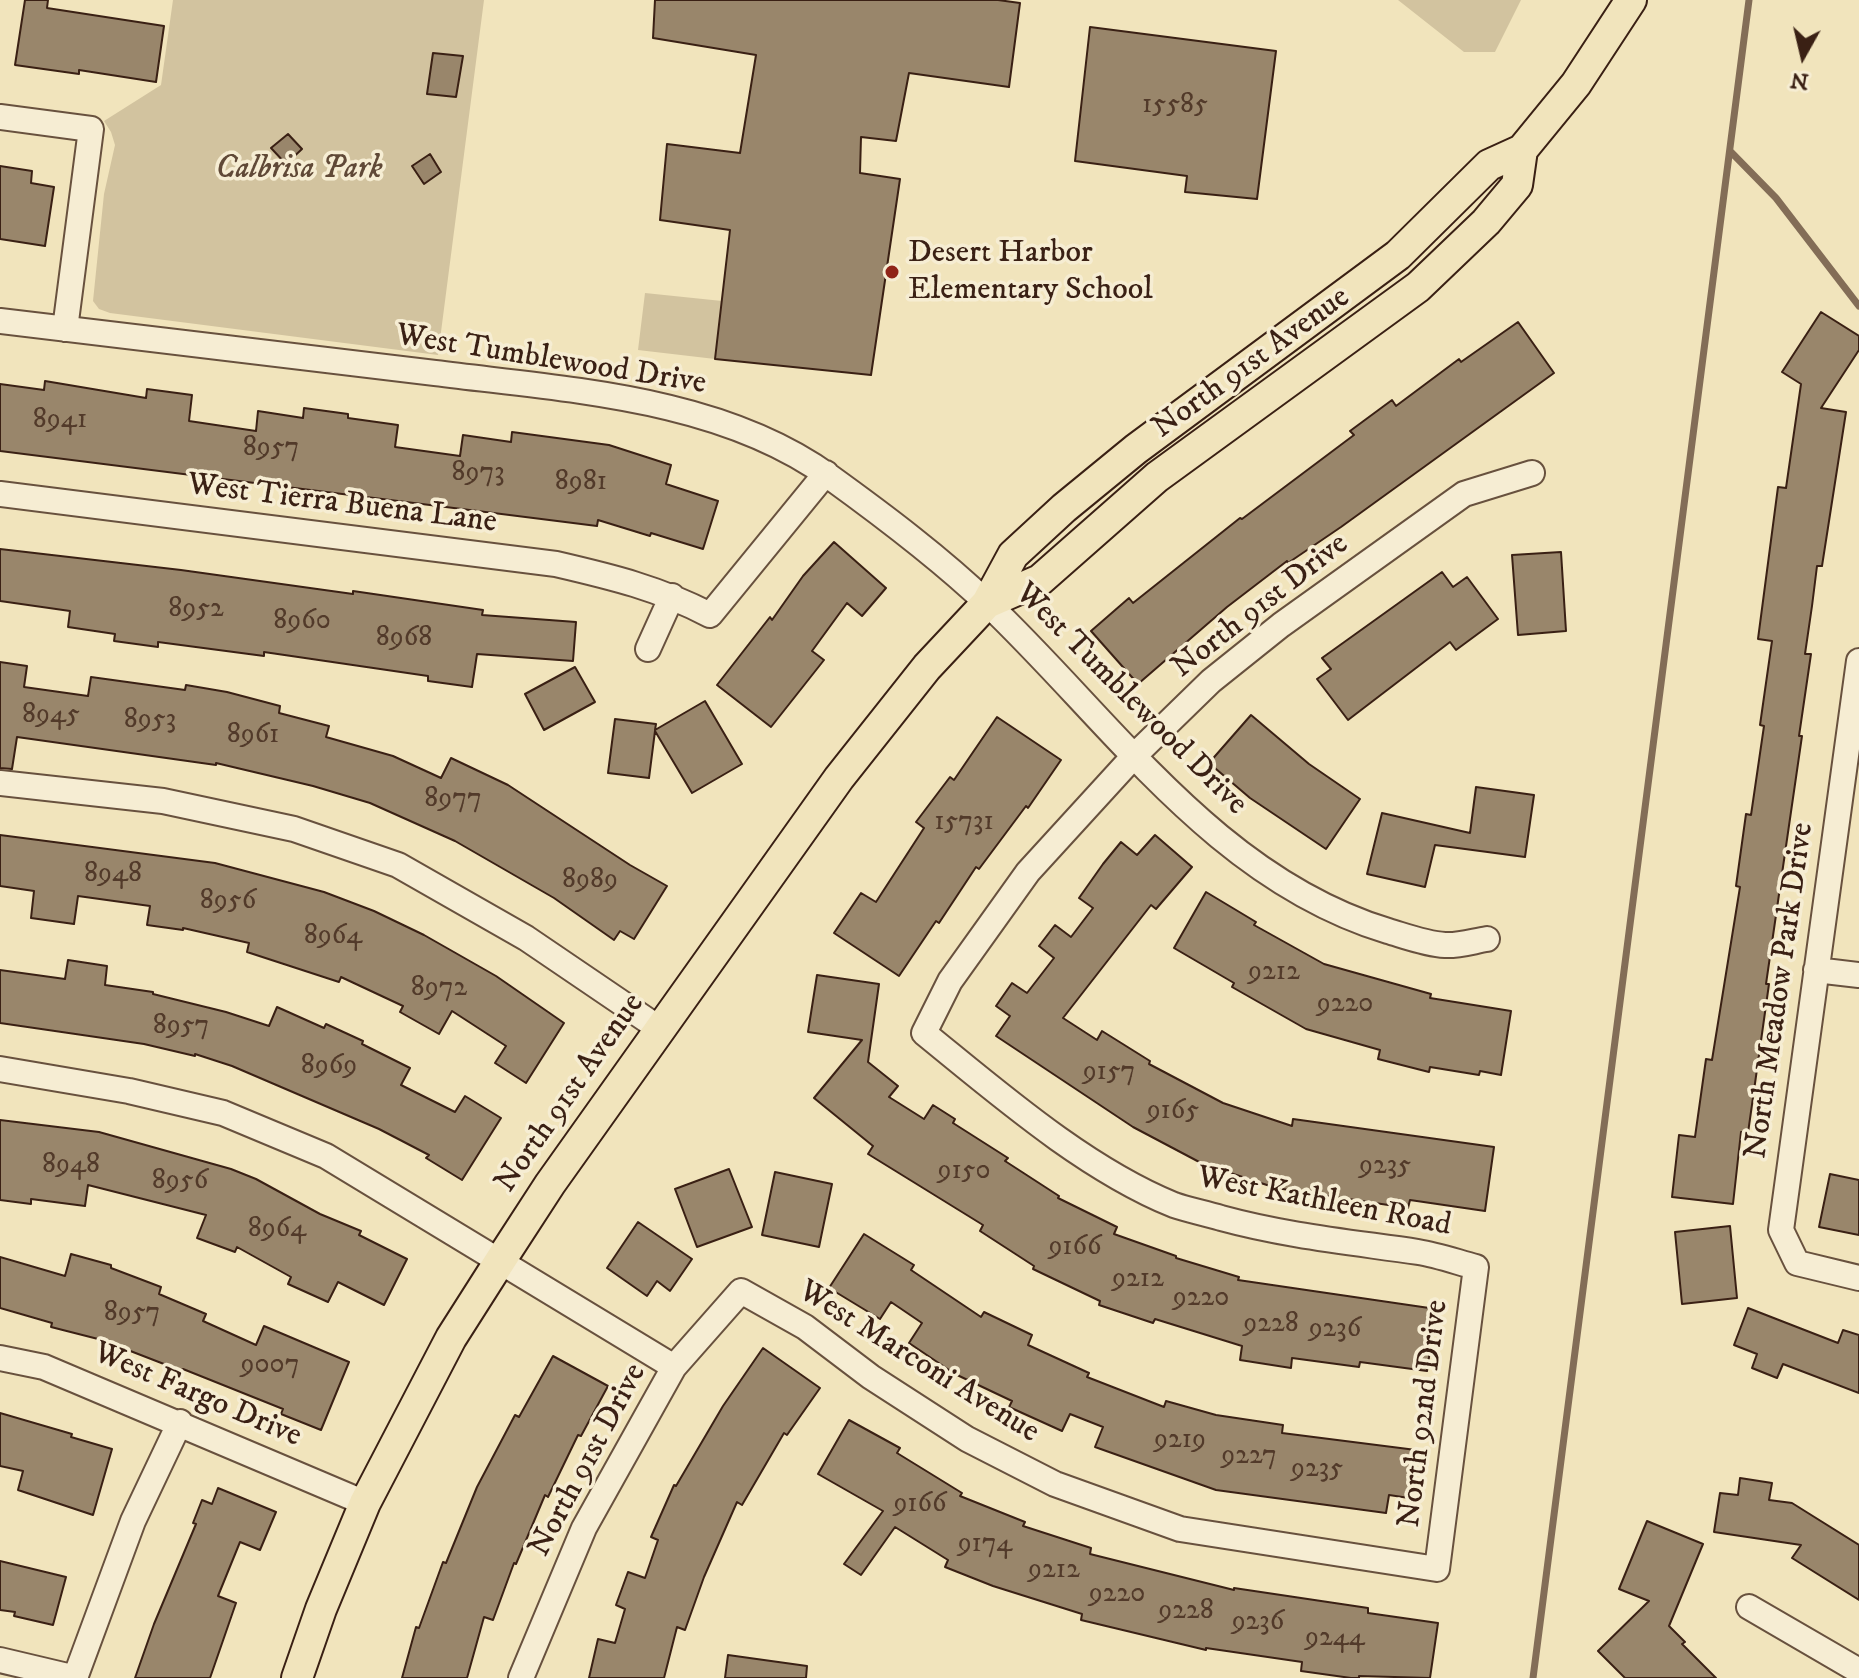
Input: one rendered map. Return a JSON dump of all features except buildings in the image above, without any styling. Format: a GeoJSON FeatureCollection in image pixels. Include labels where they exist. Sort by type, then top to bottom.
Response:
{"type":"FeatureCollection","features":[{"type":"Feature","properties":{"kind":"main road","name":"North 91st Avenue"},"geometry":{"type":"LineString","coordinates":[[297,1678],[321,1609],[365,1503],[451,1338],[500,1261],[550,1184],[871,735],[927,667],[987,603],[1013,555],[1136,449],[1398,255],[1489,165],[1522,150],[1576,84],[1631,0]]}},
{"type":"Feature","properties":{"kind":"main road","name":"North 91st Avenue"},"geometry":{"type":"LineString","coordinates":[[987,603],[1040,580],[1157,477],[1418,287],[1486,222],[1517,185],[1522,150]]}},
{"type":"Feature","properties":{"kind":"main road"},"geometry":{"type":"LineString","coordinates":[[1315,318],[1338,347]]}},
{"type":"Feature","properties":{"kind":"street"},"geometry":{"type":"LineString","coordinates":[[0,117],[91,129],[65,329]]}},
{"type":"Feature","properties":{"kind":"street","name":"West Tumblewood Drive"},"geometry":{"type":"LineString","coordinates":[[0,321],[471,378],[691,411],[756,434],[826,473],[987,603],[1134,756],[1244,856],[1312,901],[1361,923],[1446,945],[1487,939]]}},
{"type":"Feature","properties":{"kind":"street","name":"West Tierra Buena Lane"},"geometry":{"type":"LineString","coordinates":[[0,494],[556,564],[629,581],[672,596],[710,615],[826,473]]}},
{"type":"Feature","properties":{"kind":"street","name":"North 91st Drive"},"geometry":{"type":"LineString","coordinates":[[924,1033],[950,981],[1028,872],[1134,756],[1211,681],[1281,625],[1464,494],[1532,473]]}},
{"type":"Feature","properties":{"kind":"street"},"geometry":{"type":"LineString","coordinates":[[648,649],[672,596]]}},
{"type":"Feature","properties":{"kind":"street","name":"North Meadow Park Drive"},"geometry":{"type":"LineString","coordinates":[[1859,661],[1781,1230],[1797,1263],[1859,1278]]}},
{"type":"Feature","properties":{"kind":"street"},"geometry":{"type":"LineString","coordinates":[[0,783],[163,801],[294,829],[398,865],[526,938],[660,1029]]}},
{"type":"Feature","properties":{"kind":"street"},"geometry":{"type":"LineString","coordinates":[[1816,970],[1859,975]]}},
{"type":"Feature","properties":{"kind":"street","name":"West Kathleen Road"},"geometry":{"type":"LineString","coordinates":[[924,1033],[1057,1136],[1114,1174],[1174,1205],[1256,1227],[1354,1245],[1420,1252],[1476,1267]]}},
{"type":"Feature","properties":{"kind":"street"},"geometry":{"type":"LineString","coordinates":[[0,1069],[129,1091],[223,1113],[326,1156],[674,1367]]}},
{"type":"Feature","properties":{"kind":"street","name":"North 92nd Drive"},"geometry":{"type":"LineString","coordinates":[[1437,1569],[1476,1267]]}},
{"type":"Feature","properties":{"kind":"street","name":"North 91st Drive"},"geometry":{"type":"LineString","coordinates":[[521,1678],[584,1528],[674,1367],[741,1291]]}},
{"type":"Feature","properties":{"kind":"street","name":"West Marconi Avenue"},"geometry":{"type":"LineString","coordinates":[[741,1291],[805,1327],[871,1377],[967,1439],[1055,1484],[1180,1529],[1437,1569]]}},
{"type":"Feature","properties":{"kind":"street","name":"West Fargo Drive"},"geometry":{"type":"LineString","coordinates":[[0,1358],[44,1367],[180,1422],[365,1503]]}},
{"type":"Feature","properties":{"kind":"street"},"geometry":{"type":"LineString","coordinates":[[0,1660],[76,1678],[133,1521],[180,1422]]}},
{"type":"Feature","properties":{"kind":"street"},"geometry":{"type":"LineString","coordinates":[[1749,1607],[1859,1671]]}},
{"type":"Feature","properties":{"kind":"green space","name":"Calbrisa Park"},"geometry":{"type":"Polygon","coordinates":[[[173,0],[484,0],[438,355],[110,313],[99,309],[93,301],[104,194],[115,145],[104,121],[161,85],[173,0]]]}},
{"type":"Feature","properties":{"kind":"green space"},"geometry":{"type":"Polygon","coordinates":[[[1398,0],[1521,0],[1495,52],[1464,52],[1398,0]]]}},
{"type":"Feature","properties":{"kind":"green space"},"geometry":{"type":"Polygon","coordinates":[[[645,293],[722,301],[715,359],[638,350],[645,293]]]}},
{"type":"Feature","properties":{"kind":"waterway"},"geometry":{"type":"LineString","coordinates":[[1533,1678],[1749,0]]}},
{"type":"Feature","properties":{"kind":"waterway"},"geometry":{"type":"LineString","coordinates":[[1730,151],[1776,198],[1859,306]]}},
{"type":"Feature","properties":{"kind":"place","name":"Desert Harbor Elementary School"},"geometry":{"type":"Point","coordinates":[892,272]}}]}
